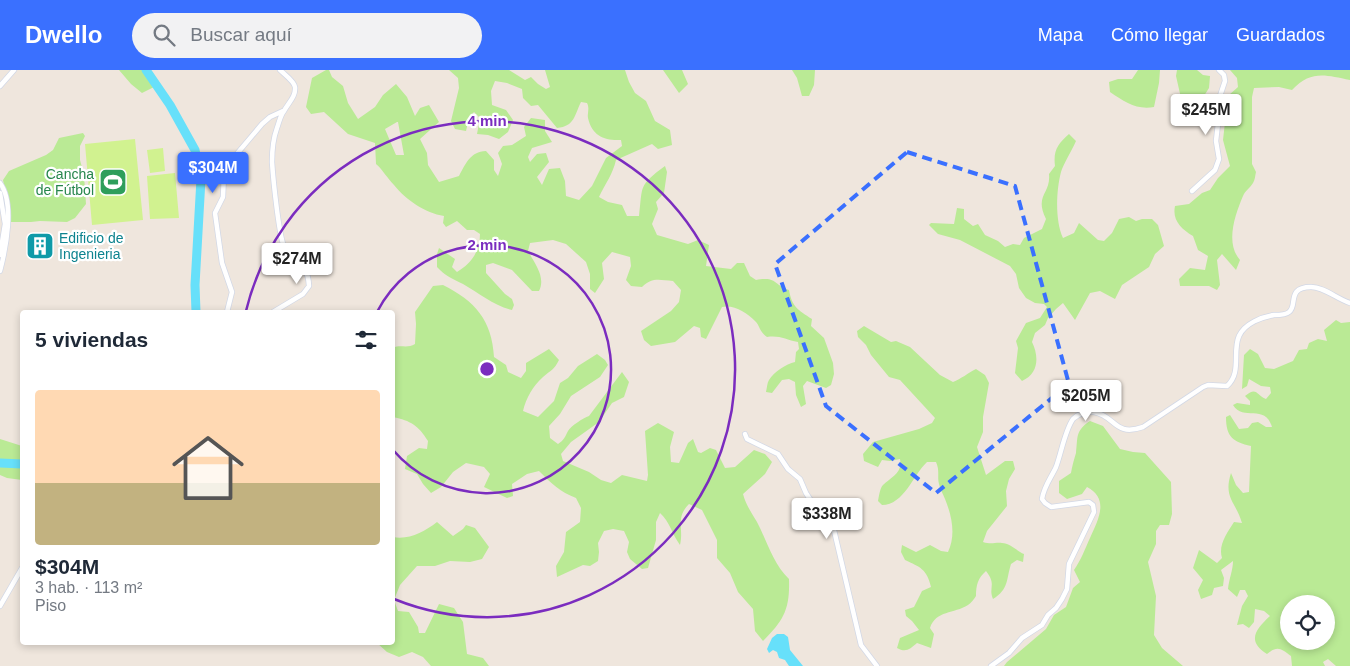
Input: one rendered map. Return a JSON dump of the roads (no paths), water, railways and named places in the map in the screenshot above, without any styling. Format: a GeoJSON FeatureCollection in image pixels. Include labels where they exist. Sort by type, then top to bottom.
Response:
{"type":"FeatureCollection","features":[{"type":"Feature","properties":{"kind":"street"},"geometry":{"type":"LineString","coordinates":[[0,86],[14,70]]}},
{"type":"Feature","properties":{"kind":"street"},"geometry":{"type":"LineString","coordinates":[[276,310],[302,294],[309,286],[303,267],[286,251],[281,237],[272,161],[276,131],[283,111],[290,102],[295,89],[294,84],[280,70]]}},
{"type":"Feature","properties":{"kind":"street"},"geometry":{"type":"LineString","coordinates":[[1192,191],[1214,170],[1219,159],[1216,141],[1219,115],[1218,102],[1225,81],[1224,75],[1219,70]]}},
{"type":"Feature","properties":{"kind":"street"},"geometry":{"type":"LineString","coordinates":[[227,310],[232,292],[222,263],[215,214],[223,197],[224,174],[230,162],[262,124],[270,117],[283,111]]}},
{"type":"Feature","properties":{"kind":"street"},"geometry":{"type":"LineString","coordinates":[[0,183],[7,206],[9,224],[0,255]]}},
{"type":"Feature","properties":{"kind":"street"},"geometry":{"type":"LineString","coordinates":[[0,193],[5,224],[0,271]]}},
{"type":"Feature","properties":{"kind":"street"},"geometry":{"type":"LineString","coordinates":[[991,666],[1010,652],[1022,638],[1042,625],[1048,615],[1056,608],[1067,589],[1069,564],[1094,512],[1093,505],[1088,502],[1051,507],[1045,504],[1042,499],[1074,419],[1082,413],[1093,411],[1104,415],[1117,427],[1125,430],[1143,427],[1203,387],[1208,385],[1227,386],[1232,382],[1235,375],[1239,336],[1252,322],[1288,313],[1292,310],[1293,298],[1296,292],[1310,287],[1318,288],[1350,303]]}},
{"type":"Feature","properties":{"kind":"street"},"geometry":{"type":"LineString","coordinates":[[744,434],[747,439],[778,454],[788,469],[800,479],[817,510],[833,526],[861,645],[877,666]]}},
{"type":"Feature","properties":{"kind":"street"},"geometry":{"type":"LineString","coordinates":[[0,606],[20,571]]}},
{"type":"Feature","properties":{"kind":"water"},"geometry":{"type":"Polygon","coordinates":[[[777,634],[784,634],[788,637],[790,650],[803,666],[789,666],[785,660],[779,658],[777,652],[773,650],[769,653],[767,649],[772,638],[777,634]]]}},
{"type":"Feature","properties":{"kind":"waterway"},"geometry":{"type":"LineString","coordinates":[[146,70],[170,105],[195,150],[201,179],[195,285],[196,310]]}},
{"type":"Feature","properties":{"kind":"waterway"},"geometry":{"type":"LineString","coordinates":[[0,463],[20,464]]}},
{"type":"Feature","properties":{"kind":"place","name":"Cancha de Fútbol"},"geometry":{"type":"Point","coordinates":[113,182]}},
{"type":"Feature","properties":{"kind":"place","name":"Edificio de Ingenieria"},"geometry":{"type":"Point","coordinates":[40,246]}}]}
